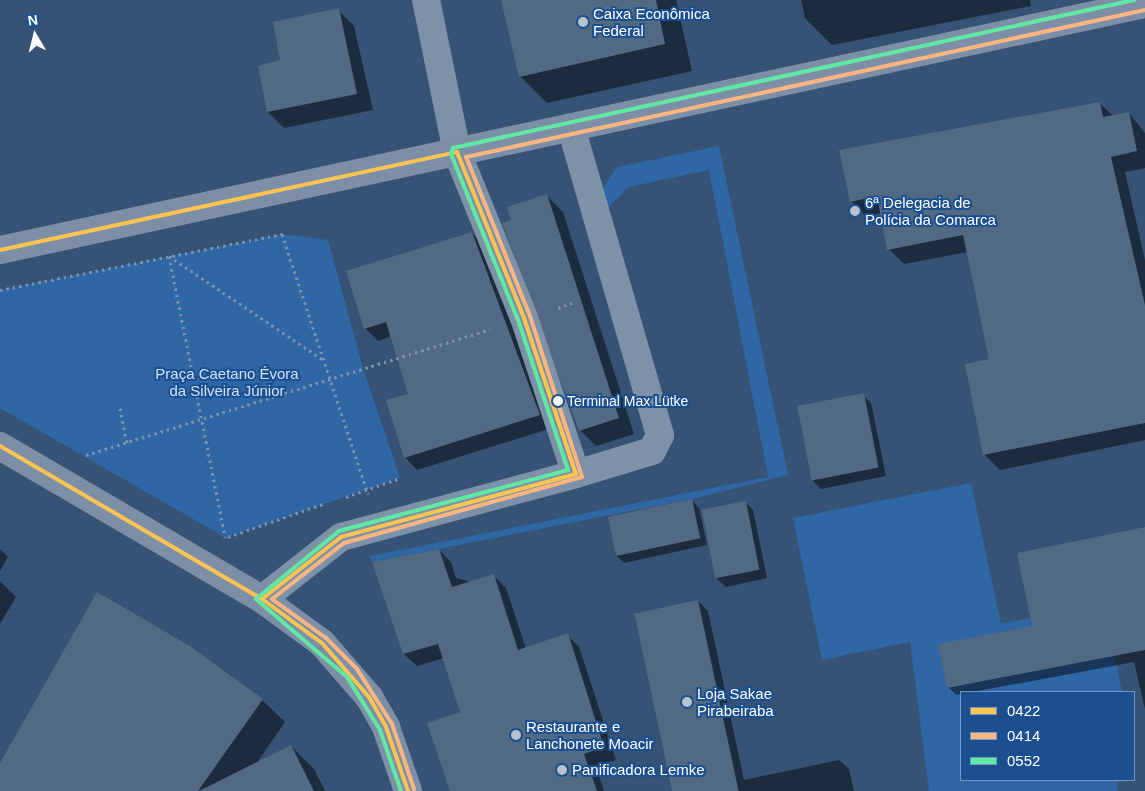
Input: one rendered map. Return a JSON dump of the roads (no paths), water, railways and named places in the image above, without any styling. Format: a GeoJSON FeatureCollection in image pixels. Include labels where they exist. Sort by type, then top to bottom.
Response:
{"type":"FeatureCollection","features":[{"type":"Feature","properties":{"kind":"main road"},"geometry":{"type":"LineString","coordinates":[[0,250],[1145,4]]}},
{"type":"Feature","properties":{"kind":"main road"},"geometry":{"type":"LineString","coordinates":[[0,446],[262,599],[322,643],[352,673],[386,727],[408,791]]}},
{"type":"Feature","properties":{"kind":"street"},"geometry":{"type":"LineString","coordinates":[[426,0],[457,152],[524,318],[576,474]]}},
{"type":"Feature","properties":{"kind":"street"},"geometry":{"type":"LineString","coordinates":[[262,599],[341,537],[576,474],[652,451],[660,435],[571,127]]}},
{"type":"Feature","properties":{"kind":"place","name":"Caixa Econômica Federal"},"geometry":{"type":"Point","coordinates":[583,22]}},
{"type":"Feature","properties":{"kind":"place","name":"6ª Delegacia de Polícia da Comarca"},"geometry":{"type":"Point","coordinates":[855,211]}},
{"type":"Feature","properties":{"kind":"place","name":"Terminal Max Lütke"},"geometry":{"type":"Point","coordinates":[558,401]}},
{"type":"Feature","properties":{"kind":"place","name":"Loja Sakae Pirabeiraba"},"geometry":{"type":"Point","coordinates":[687,702]}},
{"type":"Feature","properties":{"kind":"place","name":"Restaurante e Lanchonete Moacir"},"geometry":{"type":"Point","coordinates":[516,735]}},
{"type":"Feature","properties":{"kind":"place","name":"Panificadora Lemke"},"geometry":{"type":"Point","coordinates":[562,770]}},
{"type":"Feature","properties":{"kind":"park label","name":"Praça Caetano Évora da Silveira Júnior"},"geometry":{"type":"Point","coordinates":[227,382]}}]}
